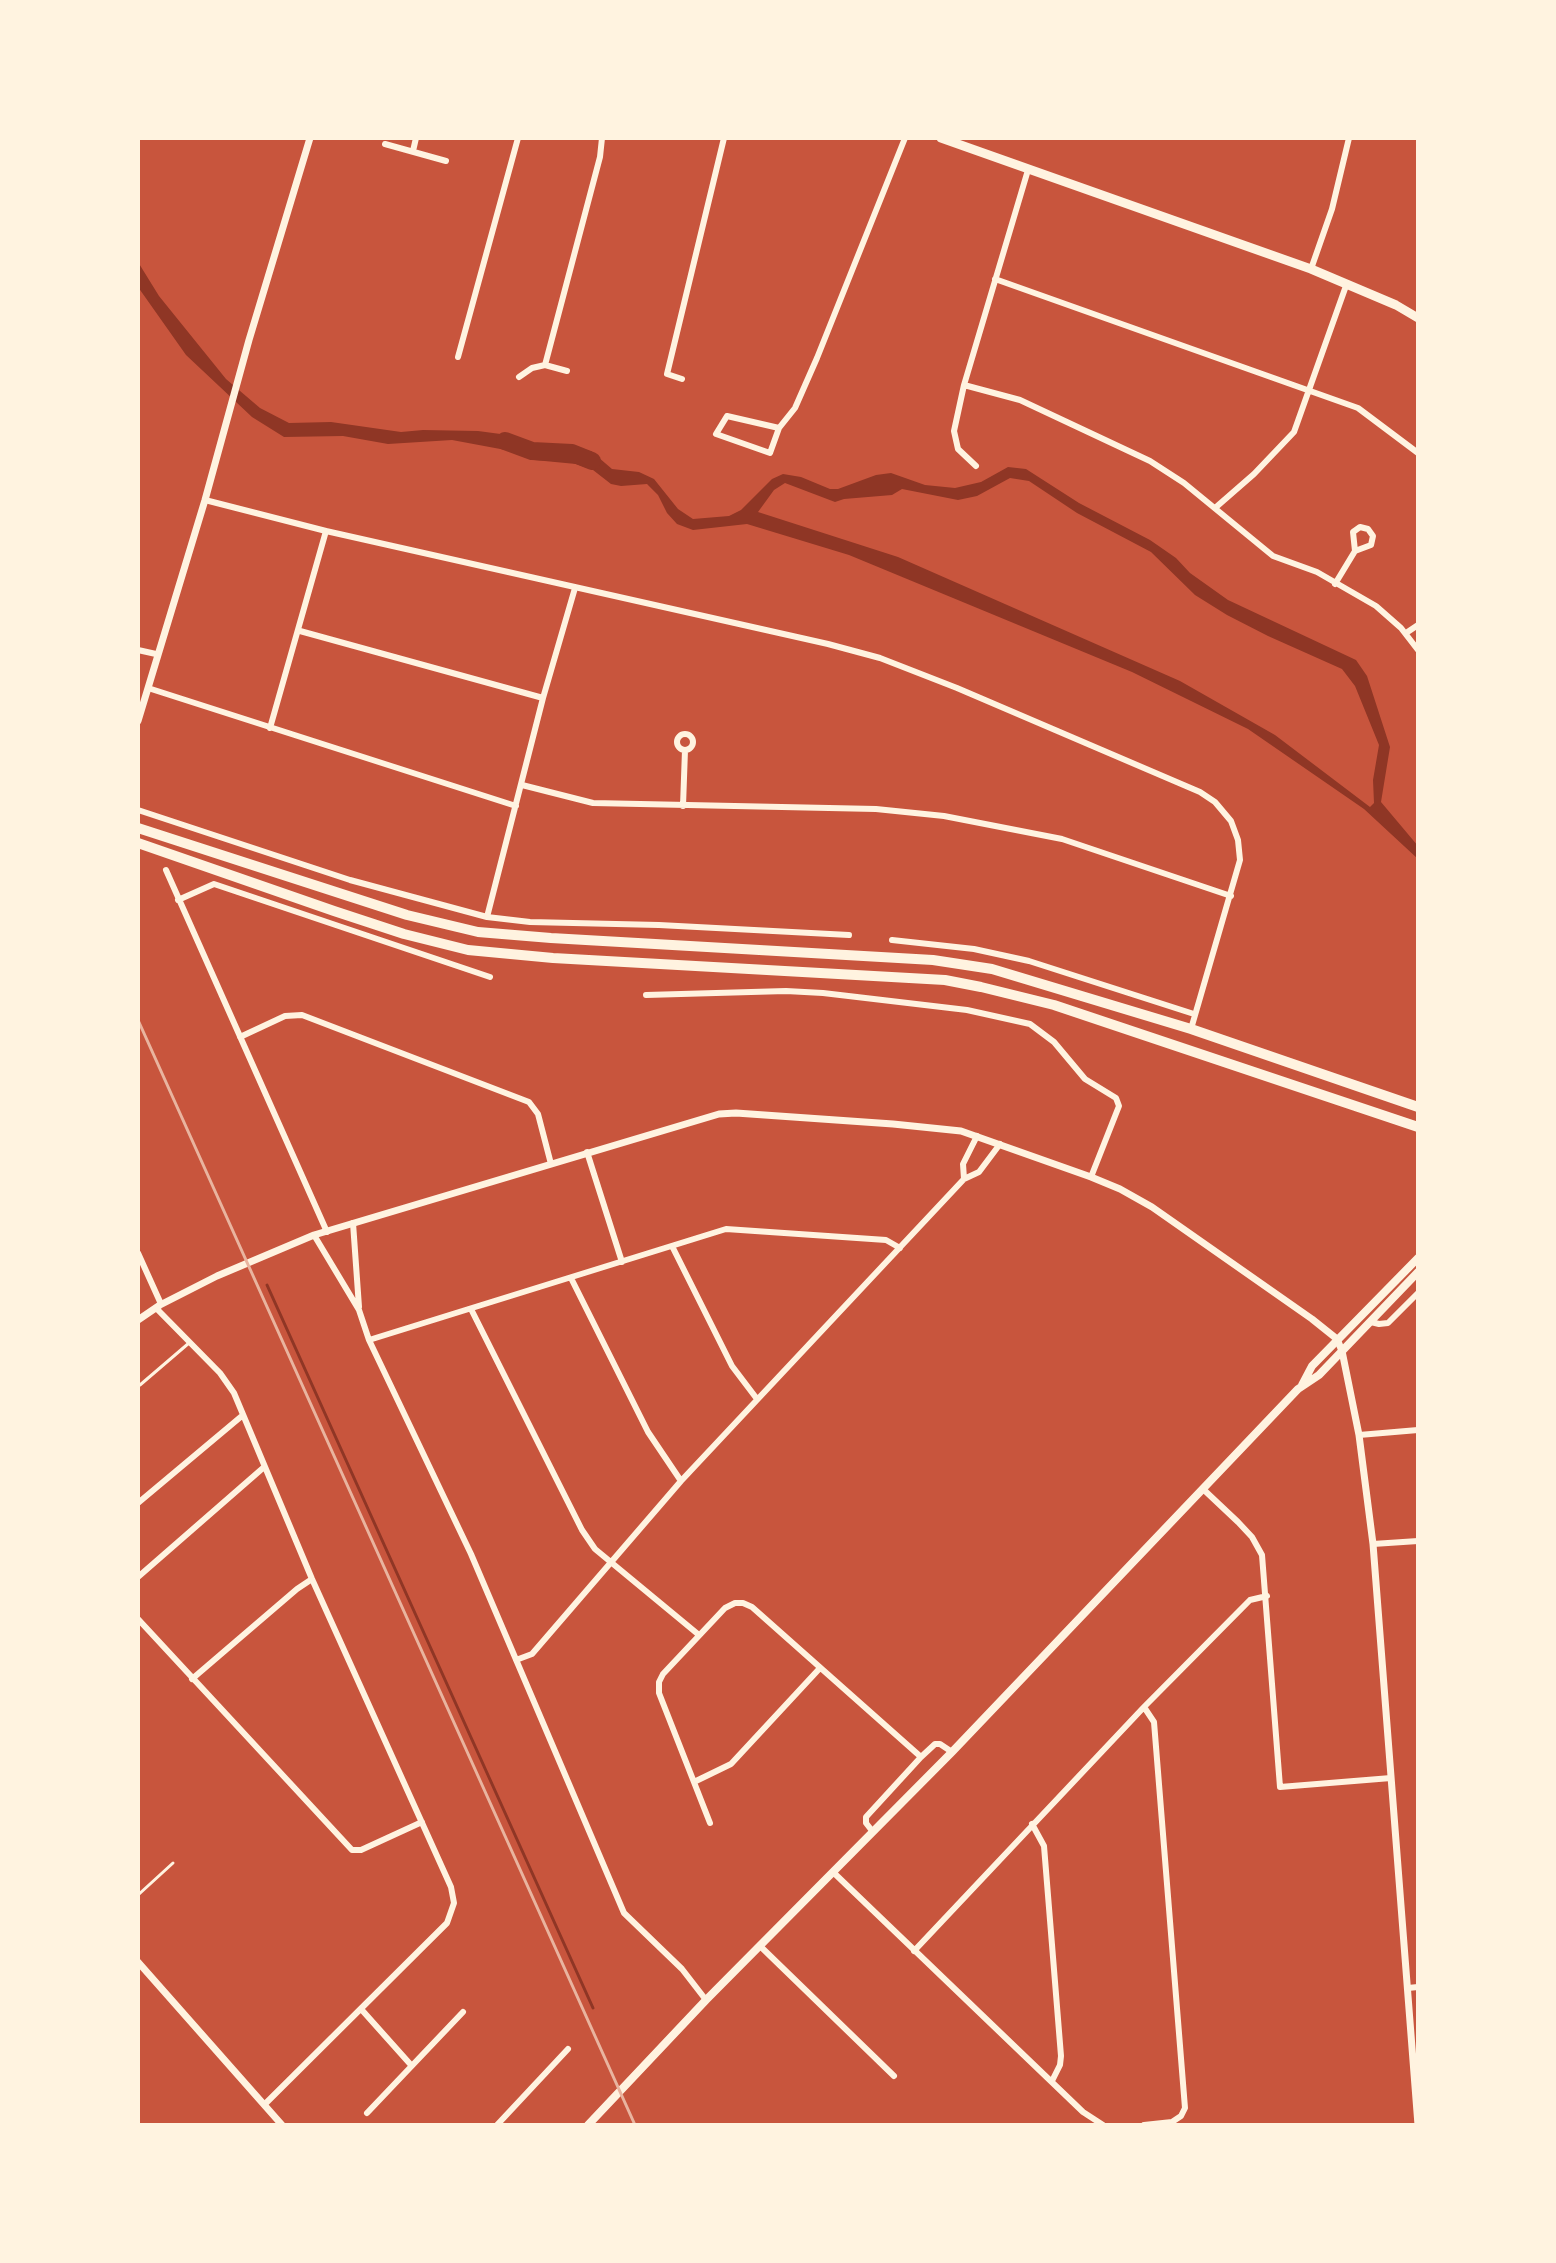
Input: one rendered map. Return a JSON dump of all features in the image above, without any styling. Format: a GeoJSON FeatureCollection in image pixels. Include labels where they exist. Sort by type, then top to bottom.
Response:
{"type":"FeatureCollection","features":[{"type":"Feature","properties":{"kind":"highway"},"geometry":{"type":"LineString","coordinates":[[138,828],[407,915],[478,932],[933,960],[992,969],[1191,1029],[1418,1107]]}},
{"type":"Feature","properties":{"kind":"highway"},"geometry":{"type":"LineString","coordinates":[[138,843],[404,934],[468,950],[553,958],[945,980],[981,987],[1054,1005],[1418,1127]]}},
{"type":"Feature","properties":{"kind":"main road"},"geometry":{"type":"LineString","coordinates":[[941,138],[1311,269],[1418,318]]}},
{"type":"Feature","properties":{"kind":"main road"},"geometry":{"type":"LineString","coordinates":[[588,2125],[706,2000],[952,1752],[1301,1386],[1312,1366],[1337,1339],[1418,1258]]}},
{"type":"Feature","properties":{"kind":"main road"},"geometry":{"type":"LineString","coordinates":[[1301,1386],[1319,1375],[1418,1272]]}},
{"type":"Feature","properties":{"kind":"street"},"geometry":{"type":"LineString","coordinates":[[138,721],[310,138]]}},
{"type":"Feature","properties":{"kind":"street"},"geometry":{"type":"LineString","coordinates":[[413,151],[416,138]]}},
{"type":"Feature","properties":{"kind":"street"},"geometry":{"type":"LineString","coordinates":[[458,357],[518,138]]}},
{"type":"Feature","properties":{"kind":"street"},"geometry":{"type":"LineString","coordinates":[[545,365],[600,157],[602,138]]}},
{"type":"Feature","properties":{"kind":"street"},"geometry":{"type":"LineString","coordinates":[[682,379],[667,374],[724,138]]}},
{"type":"Feature","properties":{"kind":"street"},"geometry":{"type":"LineString","coordinates":[[779,428],[727,416],[716,434],[770,453],[779,428],[795,408],[817,358],[905,138]]}},
{"type":"Feature","properties":{"kind":"street"},"geometry":{"type":"LineString","coordinates":[[1311,269],[1332,209],[1349,138]]}},
{"type":"Feature","properties":{"kind":"street"},"geometry":{"type":"LineString","coordinates":[[385,144],[446,161]]}},
{"type":"Feature","properties":{"kind":"street"},"geometry":{"type":"LineString","coordinates":[[976,466],[958,449],[954,431],[964,385],[1028,170]]}},
{"type":"Feature","properties":{"kind":"street"},"geometry":{"type":"LineString","coordinates":[[995,279],[1358,408],[1418,453]]}},
{"type":"Feature","properties":{"kind":"street"},"geometry":{"type":"LineString","coordinates":[[1215,508],[1285,444],[1294,432],[1347,283]]}},
{"type":"Feature","properties":{"kind":"street"},"geometry":{"type":"LineString","coordinates":[[519,377],[532,368],[545,365],[567,371]]}},
{"type":"Feature","properties":{"kind":"street"},"geometry":{"type":"LineString","coordinates":[[964,385],[1020,400],[1150,461],[1184,483],[1273,556],[1317,572],[1376,606],[1406,633],[1418,650]]}},
{"type":"Feature","properties":{"kind":"street"},"geometry":{"type":"LineString","coordinates":[[205,500],[326,531],[880,658],[1200,792],[1215,802],[1231,821],[1238,840],[1240,860],[1191,1029]]}},
{"type":"Feature","properties":{"kind":"street"},"geometry":{"type":"LineString","coordinates":[[270,728],[326,531]]}},
{"type":"Feature","properties":{"kind":"street"},"geometry":{"type":"LineString","coordinates":[[1335,584],[1355,551]]}},
{"type":"Feature","properties":{"kind":"street"},"geometry":{"type":"LineString","coordinates":[[487,917],[543,698],[575,588]]}},
{"type":"Feature","properties":{"kind":"street"},"geometry":{"type":"LineString","coordinates":[[1406,633],[1418,625]]}},
{"type":"Feature","properties":{"kind":"street"},"geometry":{"type":"LineString","coordinates":[[300,631],[543,698]]}},
{"type":"Feature","properties":{"kind":"street"},"geometry":{"type":"LineString","coordinates":[[138,650],[156,654]]}},
{"type":"Feature","properties":{"kind":"street"},"geometry":{"type":"LineString","coordinates":[[148,688],[516,806]]}},
{"type":"Feature","properties":{"kind":"street"},"geometry":{"type":"LineString","coordinates":[[683,806],[685,750]]}},
{"type":"Feature","properties":{"kind":"street"},"geometry":{"type":"LineString","coordinates":[[522,785],[593,803],[876,809],[944,816],[1062,839],[1231,896]]}},
{"type":"Feature","properties":{"kind":"street"},"geometry":{"type":"LineString","coordinates":[[138,810],[350,880],[487,917],[530,922],[849,935]]}},
{"type":"Feature","properties":{"kind":"street"},"geometry":{"type":"LineString","coordinates":[[166,870],[327,1232]]}},
{"type":"Feature","properties":{"kind":"street"},"geometry":{"type":"LineString","coordinates":[[345,894],[350,880]]}},
{"type":"Feature","properties":{"kind":"street"},"geometry":{"type":"LineString","coordinates":[[178,900],[214,884],[490,977]]}},
{"type":"Feature","properties":{"kind":"street"},"geometry":{"type":"LineString","coordinates":[[892,940],[974,949],[1029,961],[1194,1014]]}},
{"type":"Feature","properties":{"kind":"street"},"geometry":{"type":"LineString","coordinates":[[646,995],[786,991],[823,993],[967,1010],[1030,1024],[1054,1042],[1085,1079],[1116,1098],[1119,1106],[1091,1177]]}},
{"type":"Feature","properties":{"kind":"street"},"geometry":{"type":"LineString","coordinates":[[240,1037],[285,1016],[302,1015],[529,1102],[538,1114],[551,1164]]}},
{"type":"Feature","properties":{"kind":"street"},"geometry":{"type":"LineString","coordinates":[[138,1320],[158,1306],[233,1269],[314,1235],[702,1118],[736,1113],[936,1127],[977,1136],[1091,1177],[1152,1207],[1337,1339],[1342,1351],[1359,1435],[1373,1544],[1418,2125]]}},
{"type":"Feature","properties":{"kind":"street"},"geometry":{"type":"LineString","coordinates":[[964,1179],[963,1164],[977,1136]]}},
{"type":"Feature","properties":{"kind":"street"},"geometry":{"type":"LineString","coordinates":[[516,1660],[532,1654],[681,1481],[964,1179],[979,1172],[1000,1144]]}},
{"type":"Feature","properties":{"kind":"street"},"geometry":{"type":"LineString","coordinates":[[587,1152],[622,1262]]}},
{"type":"Feature","properties":{"kind":"street"},"geometry":{"type":"LineString","coordinates":[[353,1223],[359,1310]]}},
{"type":"Feature","properties":{"kind":"street"},"geometry":{"type":"LineString","coordinates":[[369,1340],[726,1229],[886,1240],[900,1248]]}},
{"type":"Feature","properties":{"kind":"street"},"geometry":{"type":"LineString","coordinates":[[314,1235],[359,1310],[369,1340],[464,1539],[624,1913],[682,1969],[706,2000]]}},
{"type":"Feature","properties":{"kind":"street"},"geometry":{"type":"LineString","coordinates":[[672,1246],[732,1366],[757,1399]]}},
{"type":"Feature","properties":{"kind":"street"},"geometry":{"type":"LineString","coordinates":[[138,1253],[158,1306],[220,1373],[234,1393],[263,1468],[451,1887],[454,1903],[447,1923],[265,2104]]}},
{"type":"Feature","properties":{"kind":"street"},"geometry":{"type":"LineString","coordinates":[[571,1278],[648,1432],[681,1481]]}},
{"type":"Feature","properties":{"kind":"street"},"geometry":{"type":"LineString","coordinates":[[1371,1322],[1388,1323],[1418,1293]]}},
{"type":"Feature","properties":{"kind":"street"},"geometry":{"type":"LineString","coordinates":[[471,1309],[582,1530],[609,1563],[699,1635]]}},
{"type":"Feature","properties":{"kind":"street"},"geometry":{"type":"LineString","coordinates":[[138,1503],[243,1415]]}},
{"type":"Feature","properties":{"kind":"street"},"geometry":{"type":"LineString","coordinates":[[1359,1435],[1418,1430]]}},
{"type":"Feature","properties":{"kind":"street"},"geometry":{"type":"LineString","coordinates":[[138,1577],[263,1468]]}},
{"type":"Feature","properties":{"kind":"street"},"geometry":{"type":"LineString","coordinates":[[1203,1489],[1252,1537],[1262,1555],[1280,1787],[1391,1778]]}},
{"type":"Feature","properties":{"kind":"street"},"geometry":{"type":"LineString","coordinates":[[1373,1544],[1418,1541]]}},
{"type":"Feature","properties":{"kind":"street"},"geometry":{"type":"LineString","coordinates":[[192,1679],[312,1579]]}},
{"type":"Feature","properties":{"kind":"street"},"geometry":{"type":"LineString","coordinates":[[914,1951],[1144,1707],[1250,1600],[1267,1596]]}},
{"type":"Feature","properties":{"kind":"street"},"geometry":{"type":"LineString","coordinates":[[710,1823],[659,1693],[659,1682],[699,1635],[725,1608],[735,1603],[743,1603],[921,1757]]}},
{"type":"Feature","properties":{"kind":"street"},"geometry":{"type":"LineString","coordinates":[[138,1619],[352,1850],[361,1850],[422,1822]]}},
{"type":"Feature","properties":{"kind":"street"},"geometry":{"type":"LineString","coordinates":[[696,1781],[731,1764],[820,1668]]}},
{"type":"Feature","properties":{"kind":"street"},"geometry":{"type":"LineString","coordinates":[[1144,1707],[1154,1722],[1185,2108],[1181,2116],[1172,2122],[1144,2125]]}},
{"type":"Feature","properties":{"kind":"street"},"geometry":{"type":"LineString","coordinates":[[873,1832],[866,1823],[866,1817],[921,1757],[935,1744],[952,1752]]}},
{"type":"Feature","properties":{"kind":"street"},"geometry":{"type":"LineString","coordinates":[[1032,1824],[1044,1846],[1061,2056],[1058,2072],[1052,2081]]}},
{"type":"Feature","properties":{"kind":"street"},"geometry":{"type":"LineString","coordinates":[[834,1873],[1083,2112],[1103,2125]]}},
{"type":"Feature","properties":{"kind":"street"},"geometry":{"type":"LineString","coordinates":[[760,1946],[894,2076]]}},
{"type":"Feature","properties":{"kind":"street"},"geometry":{"type":"LineString","coordinates":[[138,1962],[282,2125]]}},
{"type":"Feature","properties":{"kind":"street"},"geometry":{"type":"LineString","coordinates":[[1408,1988],[1418,1987]]}},
{"type":"Feature","properties":{"kind":"street"},"geometry":{"type":"LineString","coordinates":[[361,2009],[411,2065]]}},
{"type":"Feature","properties":{"kind":"street"},"geometry":{"type":"LineString","coordinates":[[367,2113],[463,2012]]}},
{"type":"Feature","properties":{"kind":"street"},"geometry":{"type":"LineString","coordinates":[[497,2125],[568,2049]]}},
{"type":"Feature","properties":{"kind":"lane"},"geometry":{"type":"LineString","coordinates":[[156,868],[166,870]]}},
{"type":"Feature","properties":{"kind":"lane"},"geometry":{"type":"LineString","coordinates":[[140,1385],[190,1342]]}},
{"type":"Feature","properties":{"kind":"lane"},"geometry":{"type":"LineString","coordinates":[[138,1895],[173,1863]]}},
{"type":"Feature","properties":{"kind":"shaded area"},"geometry":{"type":"Polygon","coordinates":[[[138,262],[159,296],[226,379],[260,408],[289,423],[331,422],[401,432],[478,431],[521,440],[530,451],[553,455],[591,451],[612,469],[639,472],[654,479],[678,509],[693,519],[729,516],[741,510],[772,479],[783,474],[801,477],[830,489],[891,473],[925,485],[955,488],[981,482],[1008,467],[1026,469],[1079,503],[1150,540],[1228,600],[1356,660],[1367,676],[1390,747],[1381,802],[1418,846],[1418,859],[1364,809],[1248,729],[1132,672],[849,555],[747,524],[693,530],[677,524],[647,484],[611,484],[593,470],[576,464],[534,460],[511,451],[452,440],[388,444],[343,436],[284,437],[252,417],[186,355],[138,287],[138,262]],[[1010,478],[977,496],[958,500],[902,489],[892,495],[835,502],[785,483],[774,490],[758,512],[898,557],[1180,681],[1275,735],[1370,807],[1374,803],[1373,780],[1379,745],[1355,686],[1342,669],[1227,615],[1195,595],[1151,552],[1077,513],[1029,481],[1010,478]]]}},
{"type":"Feature","properties":{"kind":"waterway"},"geometry":{"type":"LineString","coordinates":[[505,441],[532,451],[572,453],[592,461]]}},
{"type":"Feature","properties":{"kind":"waterway"},"geometry":{"type":"LineString","coordinates":[[267,1285],[593,2008]]}},
{"type":"Feature","properties":{"kind":"railway"},"geometry":{"type":"LineString","coordinates":[[138,1020],[635,2125]]}}]}
